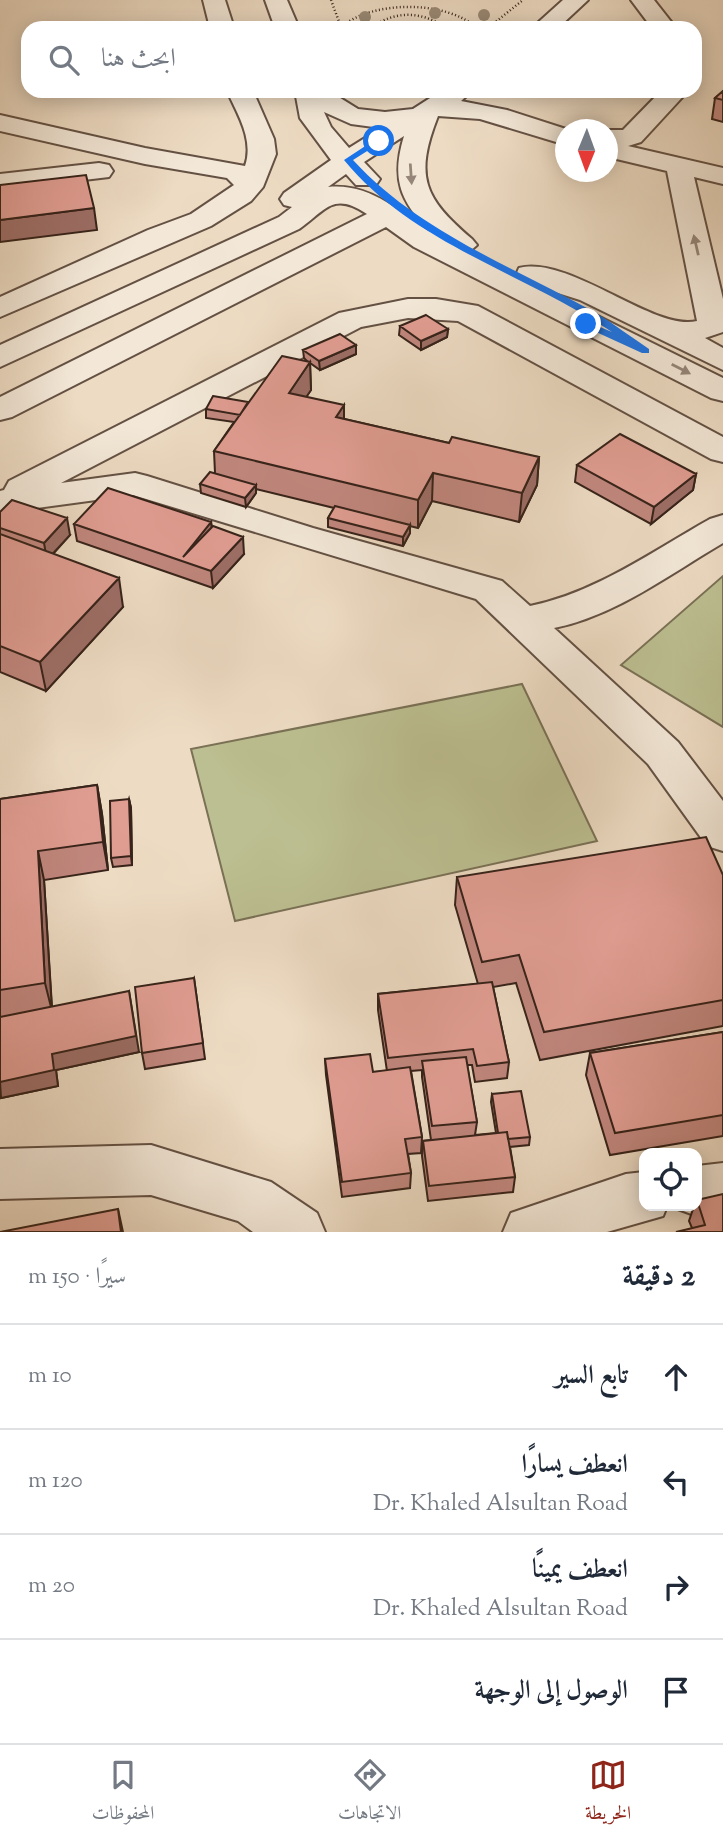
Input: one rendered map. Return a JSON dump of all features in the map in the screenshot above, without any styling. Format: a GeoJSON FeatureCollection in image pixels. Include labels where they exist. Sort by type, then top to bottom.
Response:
{"type":"FeatureCollection","features":[{"type":"Feature","properties":{"kind":"street"},"geometry":{"type":"LineString","coordinates":[[214,0],[220,21]]}},
{"type":"Feature","properties":{"kind":"street"},"geometry":{"type":"LineString","coordinates":[[276,0],[284,21]]}},
{"type":"Feature","properties":{"kind":"street"},"geometry":{"type":"LineString","coordinates":[[552,21],[577,0]]}},
{"type":"Feature","properties":{"kind":"street"},"geometry":{"type":"LineString","coordinates":[[642,0],[658,21]]}},
{"type":"Feature","properties":{"kind":"street"},"geometry":{"type":"LineString","coordinates":[[308,98],[307,105],[319,131],[368,182],[410,215],[480,257],[591,294],[723,391]]}},
{"type":"Feature","properties":{"kind":"street"},"geometry":{"type":"LineString","coordinates":[[319,131],[340,136],[355,132],[359,124],[322,98]]}},
{"type":"Feature","properties":{"kind":"street"},"geometry":{"type":"LineString","coordinates":[[0,342],[268,218],[348,160],[449,98]]}},
{"type":"Feature","properties":{"kind":"street"},"geometry":{"type":"LineString","coordinates":[[467,98],[555,124]]}},
{"type":"Feature","properties":{"kind":"street"},"geometry":{"type":"LineString","coordinates":[[618,138],[628,138],[668,98]]}},
{"type":"Feature","properties":{"kind":"street"},"geometry":{"type":"LineString","coordinates":[[343,115],[387,120],[448,107],[469,110],[555,134]]}},
{"type":"Feature","properties":{"kind":"street"},"geometry":{"type":"LineString","coordinates":[[145,156],[192,155],[219,151],[235,144],[243,110]]}},
{"type":"Feature","properties":{"kind":"street"},"geometry":{"type":"LineString","coordinates":[[0,308],[218,211],[263,154],[261,139],[243,110]]}},
{"type":"Feature","properties":{"kind":"street"},"geometry":{"type":"LineString","coordinates":[[424,112],[411,153],[411,184],[427,213],[480,257]]}},
{"type":"Feature","properties":{"kind":"street"},"geometry":{"type":"LineString","coordinates":[[644,159],[656,147],[645,122]]}},
{"type":"Feature","properties":{"kind":"street"},"geometry":{"type":"LineString","coordinates":[[0,123],[241,179]]}},
{"type":"Feature","properties":{"kind":"street"},"geometry":{"type":"LineString","coordinates":[[290,201],[298,190],[319,131]]}},
{"type":"Feature","properties":{"kind":"street"},"geometry":{"type":"LineString","coordinates":[[618,152],[723,176]]}},
{"type":"Feature","properties":{"kind":"street"},"geometry":{"type":"LineString","coordinates":[[145,156],[169,163],[193,176],[205,195],[202,209]]}},
{"type":"Feature","properties":{"kind":"street"},"geometry":{"type":"LineString","coordinates":[[644,159],[706,187],[723,202]]}},
{"type":"Feature","properties":{"kind":"street"},"geometry":{"type":"LineString","coordinates":[[0,181],[99,171]]}},
{"type":"Feature","properties":{"kind":"street"},"geometry":{"type":"LineString","coordinates":[[650,339],[693,332],[711,327],[713,322],[679,173]]}},
{"type":"Feature","properties":{"kind":"street"},"geometry":{"type":"LineString","coordinates":[[158,236],[202,209],[241,179]]}},
{"type":"Feature","properties":{"kind":"street"},"geometry":{"type":"LineString","coordinates":[[0,357],[289,223],[315,201],[339,195],[365,199],[424,241],[650,339],[714,353]]}},
{"type":"Feature","properties":{"kind":"street"},"geometry":{"type":"LineString","coordinates":[[0,410],[387,215]]}},
{"type":"Feature","properties":{"kind":"street"},"geometry":{"type":"LineString","coordinates":[[0,501],[350,320],[394,308],[437,307],[467,313],[723,451]]}},
{"type":"Feature","properties":{"kind":"street"},"geometry":{"type":"LineString","coordinates":[[0,501],[135,484],[300,537],[489,590],[663,753],[723,834]]}},
{"type":"Feature","properties":{"kind":"street"},"geometry":{"type":"LineString","coordinates":[[522,621],[578,607],[723,527]]}},
{"type":"Feature","properties":{"kind":"street"},"geometry":{"type":"LineString","coordinates":[[0,1174],[151,1171],[252,1200],[298,1232]]}},
{"type":"Feature","properties":{"kind":"street"},"geometry":{"type":"LineString","coordinates":[[702,1190],[723,1188]]}},
{"type":"Feature","properties":{"kind":"street"},"geometry":{"type":"LineString","coordinates":[[530,1232],[626,1200],[639,1199]]}},
{"type":"Feature","properties":{"kind":"path"},"geometry":{"type":"LineString","coordinates":[[331,0],[338,21]]}},
{"type":"Feature","properties":{"kind":"path"},"geometry":{"type":"LineString","coordinates":[[497,21],[523,0]]}},
{"type":"Feature","properties":{"kind":"path"},"geometry":{"type":"LineString","coordinates":[[414,16],[419,1]]}},
{"type":"Feature","properties":{"kind":"path"},"geometry":{"type":"LineString","coordinates":[[457,9],[474,21]]}},
{"type":"Feature","properties":{"kind":"path"},"geometry":{"type":"LineString","coordinates":[[344,21],[355,11]]}},
{"type":"Feature","properties":{"kind":"path"},"geometry":{"type":"LineString","coordinates":[[382,21],[387,18],[414,16],[434,21]]}},
{"type":"Feature","properties":{"kind":"green space"},"geometry":{"type":"Polygon","coordinates":[[[723,576],[723,727],[621,665],[723,576]]]}},
{"type":"Feature","properties":{"kind":"green space"},"geometry":{"type":"Polygon","coordinates":[[[522,684],[597,841],[235,921],[191,749],[522,684]]]}},
{"type":"Feature","properties":{"kind":"building"},"geometry":{"type":"Polygon","coordinates":[[[723,91],[723,100],[715,98],[723,91]]]}},
{"type":"Feature","properties":{"kind":"building"},"geometry":{"type":"Polygon","coordinates":[[[86,175],[94,208],[0,220],[0,185],[86,175]]]}},
{"type":"Feature","properties":{"kind":"building"},"geometry":{"type":"Polygon","coordinates":[[[426,315],[448,329],[421,341],[400,326],[426,315]]]}},
{"type":"Feature","properties":{"kind":"building"},"geometry":{"type":"Polygon","coordinates":[[[340,334],[356,345],[319,361],[303,350],[340,334]]]}},
{"type":"Feature","properties":{"kind":"building"},"geometry":{"type":"Polygon","coordinates":[[[282,356],[310,362],[289,393],[344,405],[336,417],[449,443],[452,437],[539,457],[522,493],[433,473],[418,500],[214,451],[282,356]]]}},
{"type":"Feature","properties":{"kind":"building"},"geometry":{"type":"Polygon","coordinates":[[[213,396],[248,402],[240,415],[206,409],[213,396]]]}},
{"type":"Feature","properties":{"kind":"building"},"geometry":{"type":"Polygon","coordinates":[[[620,434],[696,474],[654,507],[577,465],[620,434]]]}},
{"type":"Feature","properties":{"kind":"building"},"geometry":{"type":"Polygon","coordinates":[[[210,472],[256,485],[245,498],[200,484],[210,472]]]}},
{"type":"Feature","properties":{"kind":"building"},"geometry":{"type":"Polygon","coordinates":[[[108,488],[211,522],[183,557],[213,526],[243,537],[211,571],[74,524],[108,488]]]}},
{"type":"Feature","properties":{"kind":"building"},"geometry":{"type":"Polygon","coordinates":[[[12,500],[67,518],[44,543],[0,528],[0,512],[12,500]]]}},
{"type":"Feature","properties":{"kind":"building"},"geometry":{"type":"Polygon","coordinates":[[[335,506],[410,525],[403,537],[328,518],[335,506]]]}},
{"type":"Feature","properties":{"kind":"building"},"geometry":{"type":"Polygon","coordinates":[[[0,534],[119,578],[40,662],[0,646],[0,534]]]}},
{"type":"Feature","properties":{"kind":"building"},"geometry":{"type":"Polygon","coordinates":[[[97,785],[103,842],[38,851],[45,983],[0,990],[0,799],[97,785]]]}},
{"type":"Feature","properties":{"kind":"building"},"geometry":{"type":"Polygon","coordinates":[[[129,799],[131,856],[111,858],[110,801],[129,799]]]}},
{"type":"Feature","properties":{"kind":"building"},"geometry":{"type":"Polygon","coordinates":[[[706,837],[723,875],[723,1000],[544,1032],[519,955],[482,962],[457,877],[706,837]]]}},
{"type":"Feature","properties":{"kind":"building"},"geometry":{"type":"Polygon","coordinates":[[[194,978],[203,1043],[142,1053],[135,987],[194,978]]]}},
{"type":"Feature","properties":{"kind":"building"},"geometry":{"type":"Polygon","coordinates":[[[492,982],[509,1062],[477,1066],[473,1049],[388,1058],[378,994],[492,982]]]}},
{"type":"Feature","properties":{"kind":"building"},"geometry":{"type":"Polygon","coordinates":[[[129,991],[136,1036],[52,1054],[54,1070],[0,1082],[0,1017],[129,991]]]}},
{"type":"Feature","properties":{"kind":"building"},"geometry":{"type":"Polygon","coordinates":[[[723,1032],[723,1115],[615,1133],[590,1053],[723,1032]]]}},
{"type":"Feature","properties":{"kind":"building"},"geometry":{"type":"Polygon","coordinates":[[[370,1054],[373,1072],[410,1067],[422,1137],[405,1139],[411,1173],[342,1182],[325,1059],[370,1054]]]}},
{"type":"Feature","properties":{"kind":"building"},"geometry":{"type":"Polygon","coordinates":[[[466,1057],[477,1122],[432,1126],[422,1061],[466,1057]]]}},
{"type":"Feature","properties":{"kind":"building"},"geometry":{"type":"Polygon","coordinates":[[[521,1091],[530,1137],[508,1139],[507,1132],[498,1133],[492,1094],[521,1091]]]}},
{"type":"Feature","properties":{"kind":"building"},"geometry":{"type":"Polygon","coordinates":[[[507,1132],[515,1177],[429,1186],[423,1141],[507,1132]]]}},
{"type":"Feature","properties":{"kind":"building"},"geometry":{"type":"Polygon","coordinates":[[[723,1194],[723,1232],[676,1232],[705,1225],[701,1211],[702,1199],[723,1194]]]}},
{"type":"Feature","properties":{"kind":"building"},"geometry":{"type":"Polygon","coordinates":[[[118,1209],[121,1232],[0,1232],[118,1209]]]}},
{"type":"Feature","properties":{"kind":"route"},"geometry":{"type":"LineString","coordinates":[[379,141],[348,160],[368,182],[410,215],[444,237],[594,316],[646,351],[586,324]]}}]}
